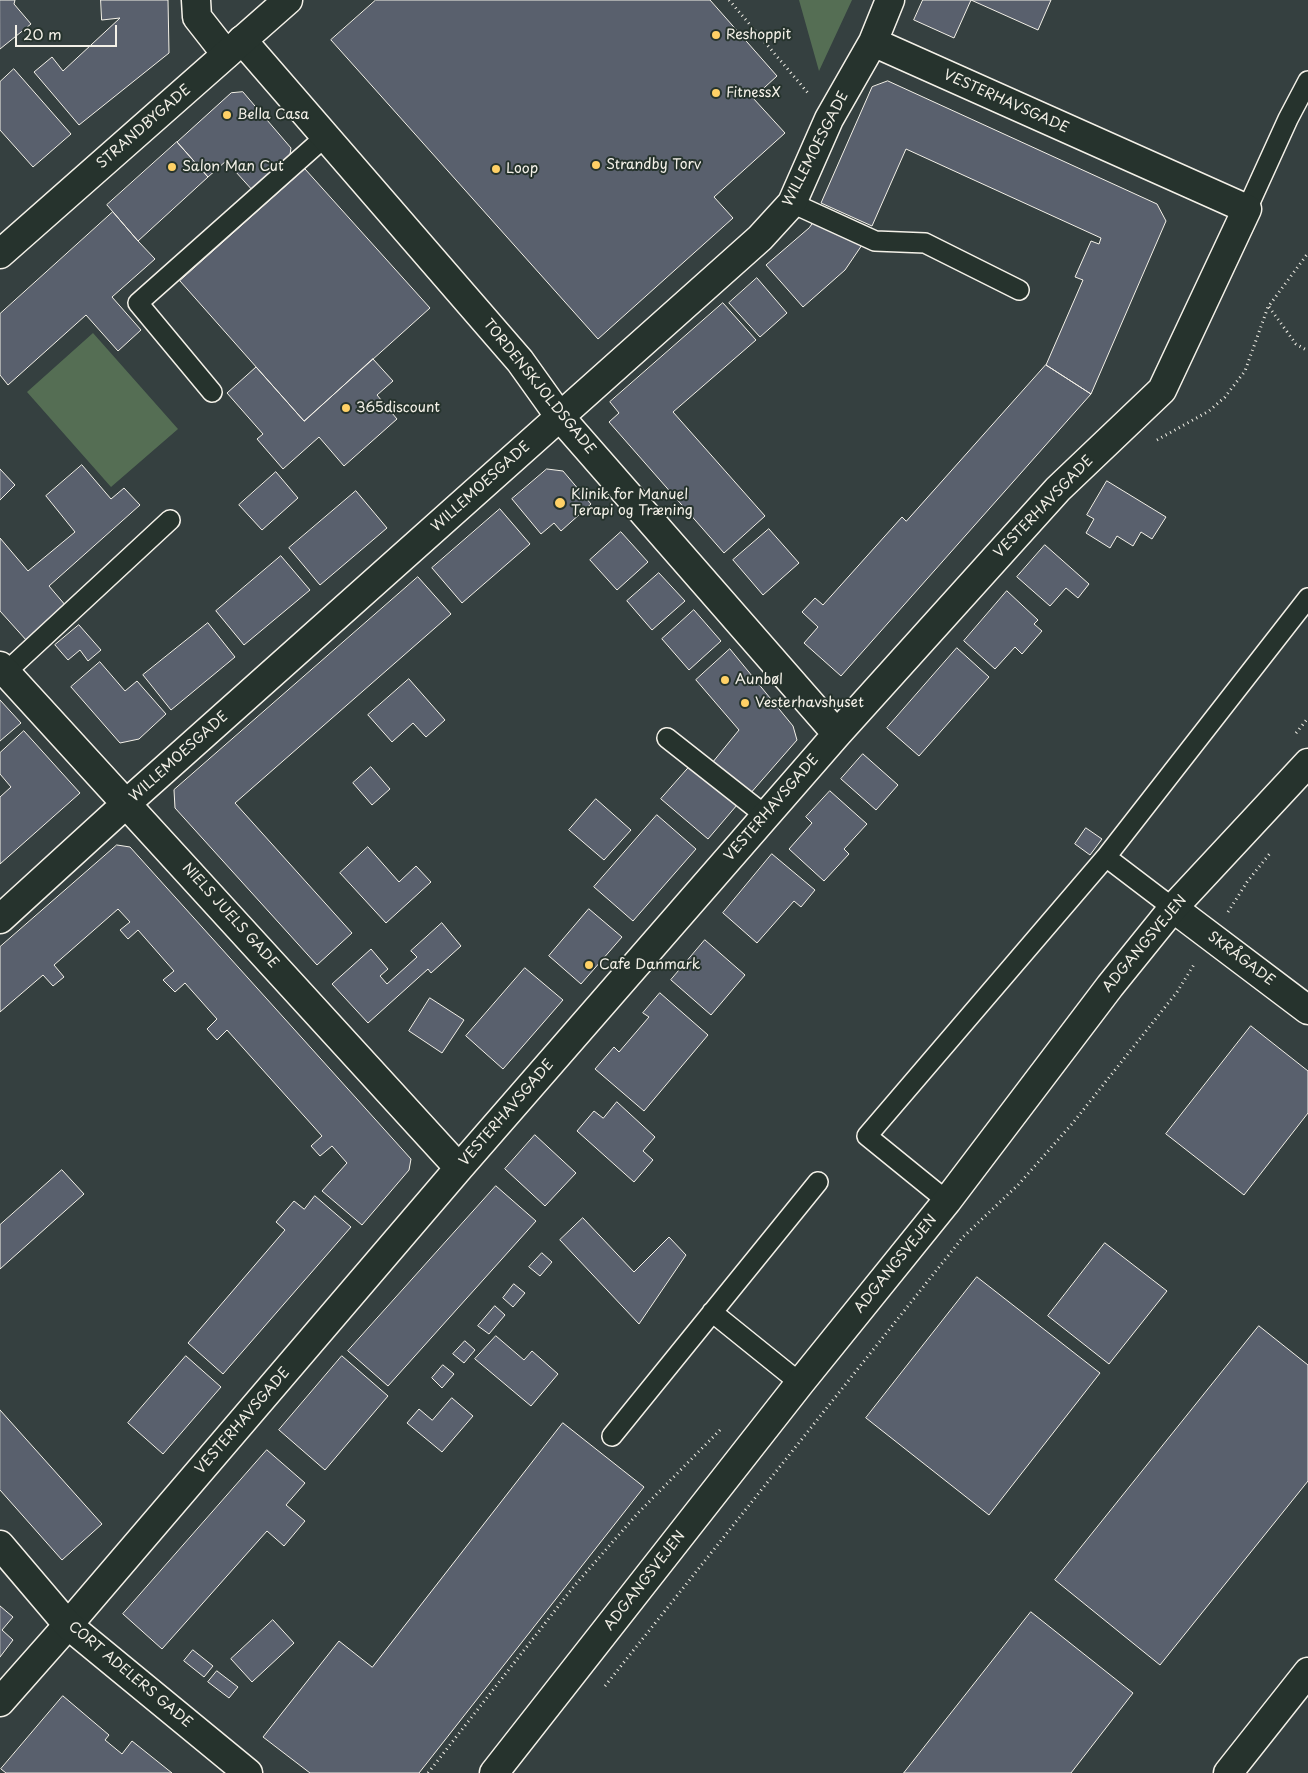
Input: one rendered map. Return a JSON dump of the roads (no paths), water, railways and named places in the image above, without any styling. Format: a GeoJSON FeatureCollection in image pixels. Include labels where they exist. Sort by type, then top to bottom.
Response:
{"type":"FeatureCollection","features":[{"type":"Feature","properties":{"kind":"street","name":"TORDENSKJOLDSGADE"},"geometry":{"type":"LineString","coordinates":[[196,0],[197,17],[234,47],[326,136],[520,361],[560,417],[837,734]]}},
{"type":"Feature","properties":{"kind":"street","name":"STRANDBYGADE"},"geometry":{"type":"LineString","coordinates":[[0,254],[288,0]]}},
{"type":"Feature","properties":{"kind":"street","name":"WILLEMOESGADE"},"geometry":{"type":"LineString","coordinates":[[0,919],[127,803],[760,238],[792,203],[829,119],[873,42],[890,0]]}},
{"type":"Feature","properties":{"kind":"street","name":"VESTERHAVSGADE"},"geometry":{"type":"LineString","coordinates":[[0,1702],[459,1168],[837,734],[1058,489],[1162,390],[1247,209],[873,42]]}},
{"type":"Feature","properties":{"kind":"street","name":"NIELS JUELS GADE"},"geometry":{"type":"LineString","coordinates":[[3,669],[459,1168]]}},
{"type":"Feature","properties":{"kind":"street","name":"ADGANGSVEJEN"},"geometry":{"type":"LineString","coordinates":[[494,1773],[800,1383],[947,1201],[1110,986],[1173,908],[1308,763]]}},
{"type":"Feature","properties":{"kind":"street","name":"SKRÅGADE"},"geometry":{"type":"LineString","coordinates":[[1173,908],[1308,1010]]}},
{"type":"Feature","properties":{"kind":"street","name":"CORT ADELERS GADE"},"geometry":{"type":"LineString","coordinates":[[0,1545],[68,1625],[248,1773]]}},
{"type":"Feature","properties":{"kind":"street"},"geometry":{"type":"LineString","coordinates":[[1228,1773],[1308,1672]]}},
{"type":"Feature","properties":{"kind":"lane"},"geometry":{"type":"LineString","coordinates":[[1247,209],[1288,119],[1308,81]]}},
{"type":"Feature","properties":{"kind":"lane"},"geometry":{"type":"LineString","coordinates":[[212,392],[138,303],[326,136]]}},
{"type":"Feature","properties":{"kind":"lane"},"geometry":{"type":"LineString","coordinates":[[792,203],[875,240],[925,242],[1020,290]]}},
{"type":"Feature","properties":{"kind":"lane"},"geometry":{"type":"LineString","coordinates":[[3,669],[170,520]]}},
{"type":"Feature","properties":{"kind":"lane"},"geometry":{"type":"LineString","coordinates":[[947,1201],[867,1136],[1106,857],[1308,598]]}},
{"type":"Feature","properties":{"kind":"lane"},"geometry":{"type":"LineString","coordinates":[[667,738],[766,816]]}},
{"type":"Feature","properties":{"kind":"lane"},"geometry":{"type":"LineString","coordinates":[[1106,857],[1173,908]]}},
{"type":"Feature","properties":{"kind":"lane"},"geometry":{"type":"LineString","coordinates":[[612,1436],[818,1182]]}},
{"type":"Feature","properties":{"kind":"lane"},"geometry":{"type":"LineString","coordinates":[[712,1312],[800,1383]]}},
{"type":"Feature","properties":{"kind":"place","name":"Reshoppit"},"geometry":{"type":"Point","coordinates":[716,35]}},
{"type":"Feature","properties":{"kind":"place","name":"FitnessX"},"geometry":{"type":"Point","coordinates":[716,93]}},
{"type":"Feature","properties":{"kind":"place","name":"Bella Casa"},"geometry":{"type":"Point","coordinates":[227,115]}},
{"type":"Feature","properties":{"kind":"place","name":"Strandby Torv"},"geometry":{"type":"Point","coordinates":[596,165]}},
{"type":"Feature","properties":{"kind":"place","name":"Salon Man Cut"},"geometry":{"type":"Point","coordinates":[172,167]}},
{"type":"Feature","properties":{"kind":"place","name":"Loop"},"geometry":{"type":"Point","coordinates":[496,169]}},
{"type":"Feature","properties":{"kind":"place","name":"365discount"},"geometry":{"type":"Point","coordinates":[346,408]}},
{"type":"Feature","properties":{"kind":"place","name":"Klinik for Manuel Terapi og Træning"},"geometry":{"type":"Point","coordinates":[560,503]}},
{"type":"Feature","properties":{"kind":"place","name":"Aunbøl"},"geometry":{"type":"Point","coordinates":[725,680]}},
{"type":"Feature","properties":{"kind":"place","name":"Vesterhavshuset"},"geometry":{"type":"Point","coordinates":[745,703]}},
{"type":"Feature","properties":{"kind":"place","name":"Cafe Danmark"},"geometry":{"type":"Point","coordinates":[589,965]}}]}
